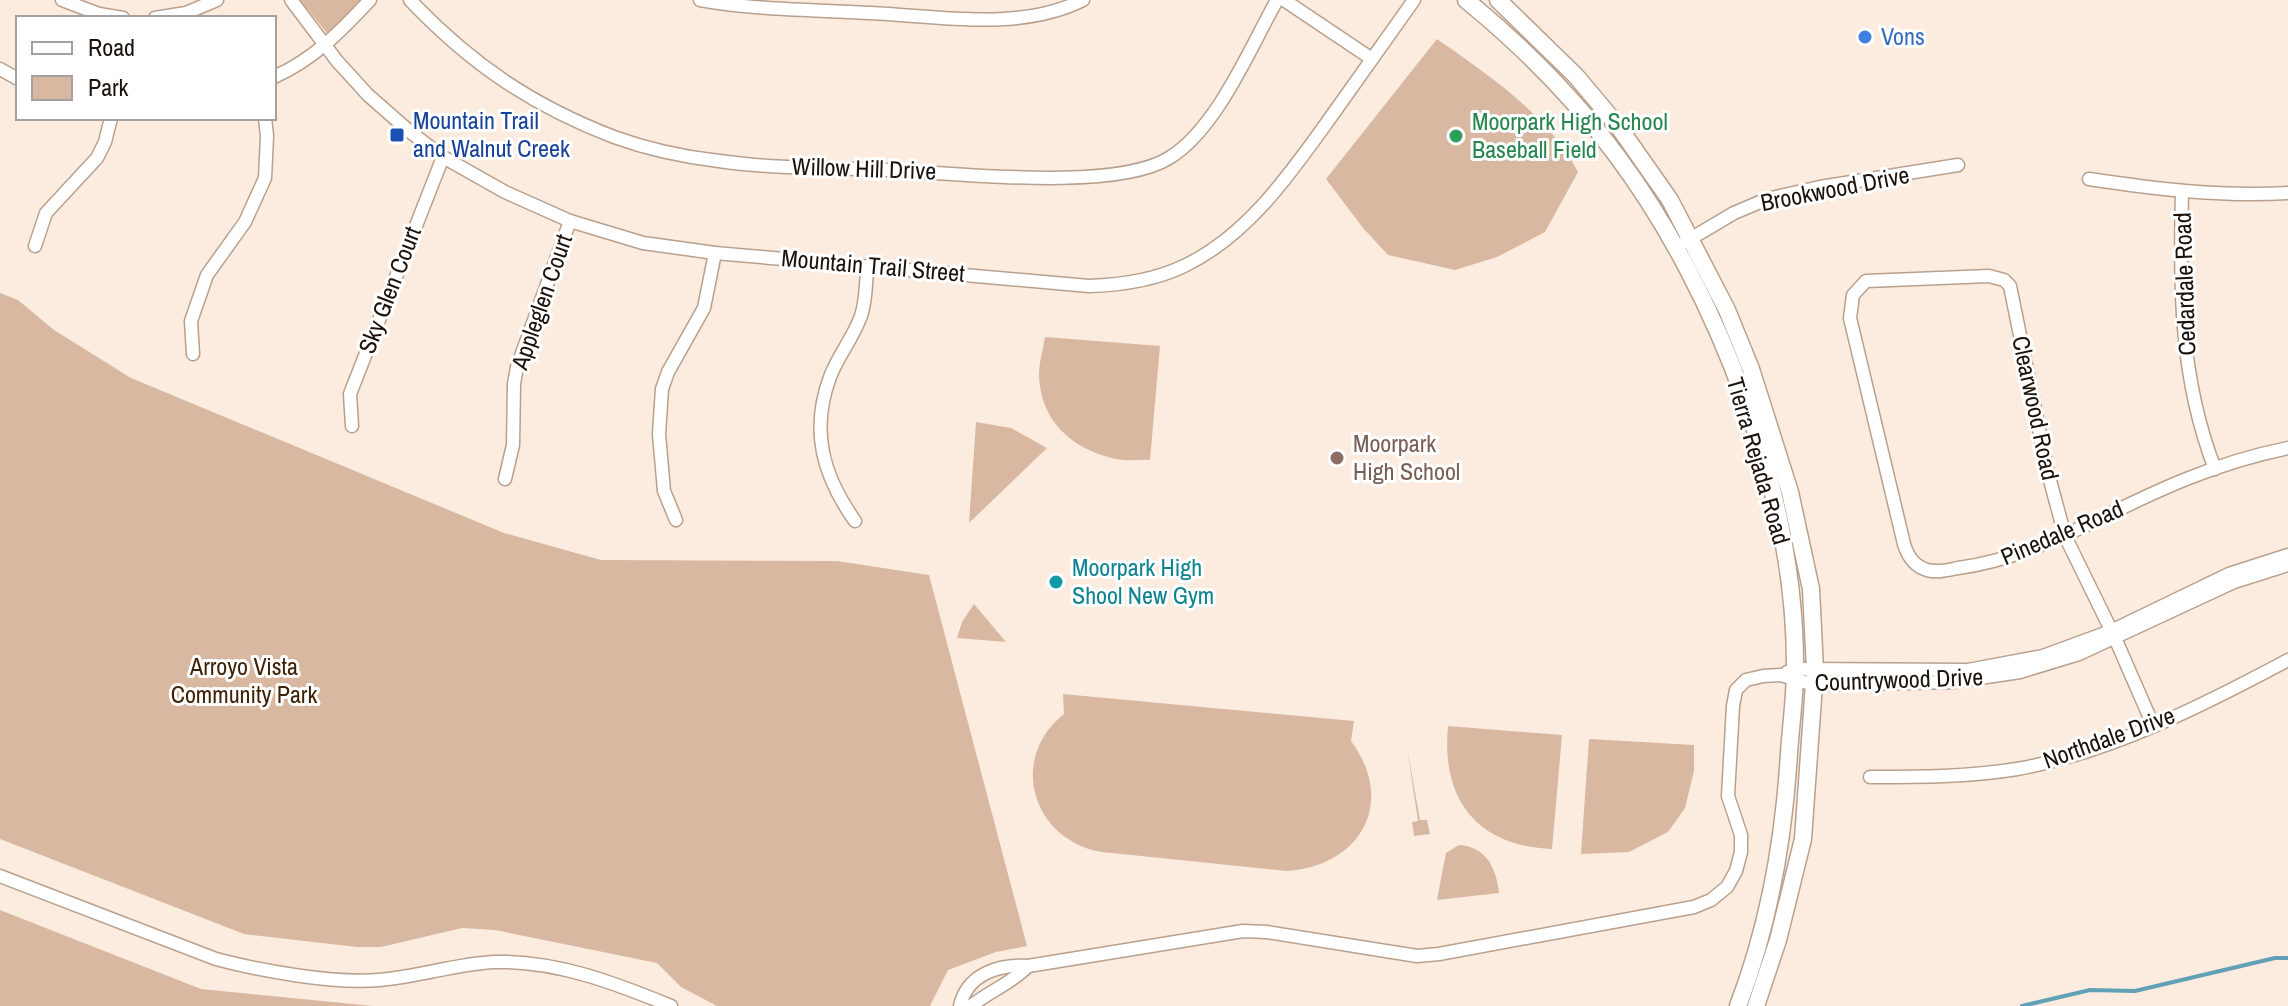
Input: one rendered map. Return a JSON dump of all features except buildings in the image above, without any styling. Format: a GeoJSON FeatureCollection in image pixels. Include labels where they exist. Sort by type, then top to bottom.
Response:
{"type":"FeatureCollection","features":[{"type":"Feature","properties":{"kind":"main road","name":"Tierra Rejada Road"},"geometry":{"type":"LineString","coordinates":[[1466,0],[1533,61],[1602,138],[1618,157],[1675,248],[1710,315],[1734,373],[1772,493],[1789,587],[1790,675],[1782,833],[1760,941],[1738,1006]]}},
{"type":"Feature","properties":{"kind":"main road","name":"Tierra Rejada Road"},"geometry":{"type":"LineString","coordinates":[[1498,0],[1547,45],[1618,126],[1654,175],[1692,239],[1727,310],[1751,369],[1780,456],[1811,589],[1815,678],[1803,839],[1778,940],[1756,1006]]}},
{"type":"Feature","properties":{"kind":"street"},"geometry":{"type":"LineString","coordinates":[[62,0],[111,16]]}},
{"type":"Feature","properties":{"kind":"street"},"geometry":{"type":"LineString","coordinates":[[167,16],[186,13],[217,0]]}},
{"type":"Feature","properties":{"kind":"street","name":"Mountain Trail Street"},"geometry":{"type":"LineString","coordinates":[[291,0],[368,95],[409,131],[443,157],[505,192],[570,221],[643,243],[715,253],[1089,286],[1143,280],[1173,271],[1222,242],[1282,184],[1414,0]]}},
{"type":"Feature","properties":{"kind":"street"},"geometry":{"type":"LineString","coordinates":[[276,76],[326,46],[370,0]]}},
{"type":"Feature","properties":{"kind":"street","name":"Willow Hill Drive"},"geometry":{"type":"LineString","coordinates":[[410,0],[484,69],[583,124],[650,148],[747,164],[1017,176],[1090,176],[1143,170],[1171,157],[1187,143],[1219,102],[1277,0]]}},
{"type":"Feature","properties":{"kind":"street"},"geometry":{"type":"LineString","coordinates":[[700,0],[767,8],[995,19],[1040,15],[1083,0]]}},
{"type":"Feature","properties":{"kind":"street"},"geometry":{"type":"LineString","coordinates":[[1284,0],[1372,59]]}},
{"type":"Feature","properties":{"kind":"street"},"geometry":{"type":"LineString","coordinates":[[35,246],[46,213],[97,158],[110,120]]}},
{"type":"Feature","properties":{"kind":"street"},"geometry":{"type":"LineString","coordinates":[[193,354],[191,321],[207,275],[245,222],[265,178],[265,120]]}},
{"type":"Feature","properties":{"kind":"street","name":"Sky Glen Court"},"geometry":{"type":"LineString","coordinates":[[352,426],[350,394],[443,157]]}},
{"type":"Feature","properties":{"kind":"street","name":"Brookwood Drive"},"geometry":{"type":"LineString","coordinates":[[1675,248],[1734,213],[1767,199],[1820,187],[1958,165]]}},
{"type":"Feature","properties":{"kind":"street"},"geometry":{"type":"LineString","coordinates":[[2089,179],[2231,195],[2288,193]]}},
{"type":"Feature","properties":{"kind":"street","name":"Cedardale Road"},"geometry":{"type":"LineString","coordinates":[[2182,191],[2180,292],[2185,345],[2196,411],[2215,469]]}},
{"type":"Feature","properties":{"kind":"street","name":"Appleglen Court"},"geometry":{"type":"LineString","coordinates":[[505,479],[513,445],[517,367],[570,221]]}},
{"type":"Feature","properties":{"kind":"street"},"geometry":{"type":"LineString","coordinates":[[676,520],[664,491],[659,434],[662,389],[668,372],[704,308],[715,253]]}},
{"type":"Feature","properties":{"kind":"street"},"geometry":{"type":"LineString","coordinates":[[855,521],[831,483],[821,432],[829,380],[865,303],[867,268]]}},
{"type":"Feature","properties":{"kind":"street","name":"Clearwood Road"},"geometry":{"type":"LineString","coordinates":[[1853,295],[1866,281],[1989,276],[2007,283],[2048,473],[2065,536],[2153,725]]}},
{"type":"Feature","properties":{"kind":"street","name":"Pinedale Road"},"geometry":{"type":"LineString","coordinates":[[1853,295],[1850,318],[1909,558],[1932,571],[1964,568],[2011,557],[2215,469],[2288,448]]}},
{"type":"Feature","properties":{"kind":"street","name":"Countrywood Drive"},"geometry":{"type":"LineString","coordinates":[[1790,675],[1953,682],[2046,666],[2229,574],[2288,555]]}},
{"type":"Feature","properties":{"kind":"street","name":"Countrywood Drive"},"geometry":{"type":"LineString","coordinates":[[2113,634],[2234,582],[2288,565]]}},
{"type":"Feature","properties":{"kind":"street","name":"Northdale Drive"},"geometry":{"type":"LineString","coordinates":[[1870,777],[1965,775],[2016,769],[2076,755],[2153,725],[2288,660]]}},
{"type":"Feature","properties":{"kind":"street"},"geometry":{"type":"LineString","coordinates":[[960,1006],[962,995],[969,986],[1007,965],[1028,966],[1243,931],[1267,932],[1417,956],[1694,907],[1711,900],[1727,887],[1736,871],[1741,852],[1741,835],[1728,796],[1730,733],[1736,690],[1746,680],[1790,675]]}},
{"type":"Feature","properties":{"kind":"street"},"geometry":{"type":"LineString","coordinates":[[0,876],[216,959],[242,966],[351,981],[379,980],[457,965],[519,963],[599,979],[671,1006]]}},
{"type":"Feature","properties":{"kind":"street"},"geometry":{"type":"LineString","coordinates":[[971,1006],[1017,978],[1028,966]]}},
{"type":"Feature","properties":{"kind":"green space"},"geometry":{"type":"Polygon","coordinates":[[[300,0],[370,0],[332,39],[300,0]]]}},
{"type":"Feature","properties":{"kind":"green space","name":"Moorpark High School Baseball Field"},"geometry":{"type":"Polygon","coordinates":[[[1437,39],[1516,98],[1551,133],[1578,172],[1545,232],[1497,257],[1455,270],[1388,255],[1326,179],[1437,39]]]}},
{"type":"Feature","properties":{"kind":"green space","name":"Arroyo Vista Community Park"},"geometry":{"type":"Polygon","coordinates":[[[0,293],[18,300],[54,330],[131,378],[504,533],[601,560],[837,561],[929,575],[1027,946],[996,952],[948,970],[930,1006],[717,1006],[681,987],[657,963],[495,930],[462,928],[381,947],[244,934],[0,839],[0,293]]]}},
{"type":"Feature","properties":{"kind":"green space"},"geometry":{"type":"Polygon","coordinates":[[[1045,337],[1160,346],[1150,460],[1121,460],[1097,453],[1060,430],[1045,406],[1041,391],[1039,370],[1045,337]]]}},
{"type":"Feature","properties":{"kind":"green space"},"geometry":{"type":"Polygon","coordinates":[[[976,422],[1011,428],[1047,448],[969,523],[976,422]]]}},
{"type":"Feature","properties":{"kind":"green space"},"geometry":{"type":"Polygon","coordinates":[[[974,604],[1006,642],[957,638],[962,622],[974,604]]]}},
{"type":"Feature","properties":{"kind":"green space"},"geometry":{"type":"Polygon","coordinates":[[[1063,694],[1354,721],[1351,741],[1364,764],[1371,787],[1370,808],[1364,827],[1351,844],[1334,857],[1313,867],[1287,871],[1102,852],[1078,845],[1059,832],[1045,815],[1036,796],[1033,775],[1036,753],[1046,732],[1064,714],[1063,694]]]}},
{"type":"Feature","properties":{"kind":"green space"},"geometry":{"type":"Polygon","coordinates":[[[1448,726],[1562,735],[1552,849],[1525,846],[1503,839],[1469,814],[1451,776],[1447,752],[1448,726]]]}},
{"type":"Feature","properties":{"kind":"green space"},"geometry":{"type":"Polygon","coordinates":[[[1589,739],[1694,745],[1694,771],[1685,808],[1668,832],[1629,852],[1581,854],[1589,739]]]}},
{"type":"Feature","properties":{"kind":"green space"},"geometry":{"type":"Polygon","coordinates":[[[1407,747],[1420,820],[1427,820],[1430,834],[1414,836],[1412,822],[1418,821],[1407,747]]]}},
{"type":"Feature","properties":{"kind":"green space"},"geometry":{"type":"Polygon","coordinates":[[[1459,845],[1476,850],[1488,860],[1499,893],[1437,900],[1446,853],[1459,845]]]}},
{"type":"Feature","properties":{"kind":"green space"},"geometry":{"type":"Polygon","coordinates":[[[0,910],[201,989],[373,1006],[0,1006],[0,910]]]}},
{"type":"Feature","properties":{"kind":"waterway"},"geometry":{"type":"LineString","coordinates":[[2022,1006],[2090,990],[2135,991],[2275,958],[2288,958]]}},
{"type":"Feature","properties":{"kind":"place","name":"Vons"},"geometry":{"type":"Point","coordinates":[1865,37]}},
{"type":"Feature","properties":{"kind":"place","name":"Mountain Trail and Walnut Creek"},"geometry":{"type":"Point","coordinates":[397,135]}},
{"type":"Feature","properties":{"kind":"place","name":"Moorpark High School Baseball Field"},"geometry":{"type":"Point","coordinates":[1456,136]}},
{"type":"Feature","properties":{"kind":"place","name":"Moorpark High School"},"geometry":{"type":"Point","coordinates":[1337,458]}},
{"type":"Feature","properties":{"kind":"place","name":"Moorpark High Shool New Gym"},"geometry":{"type":"Point","coordinates":[1056,582]}}]}
